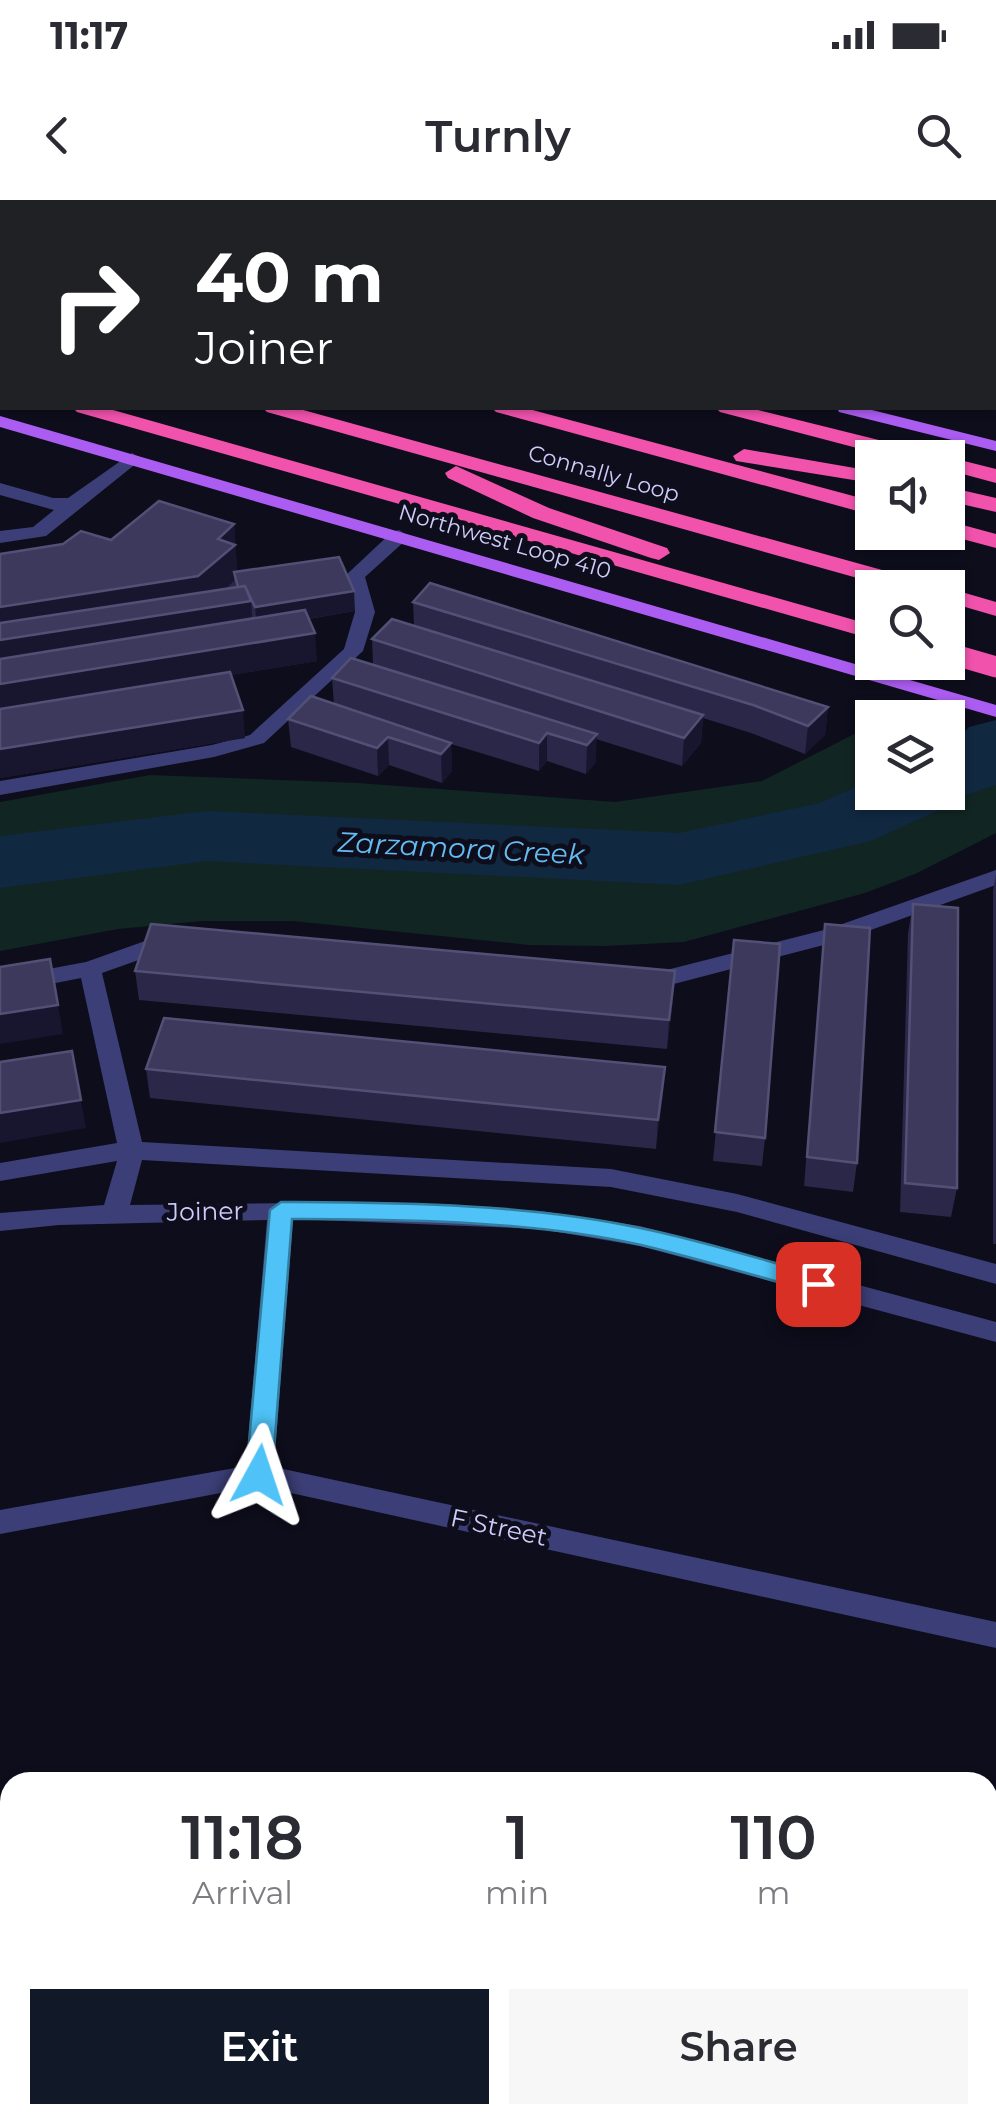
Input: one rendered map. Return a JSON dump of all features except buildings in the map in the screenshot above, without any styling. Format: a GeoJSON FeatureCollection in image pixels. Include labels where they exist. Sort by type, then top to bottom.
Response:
{"type":"FeatureCollection","features":[{"type":"Feature","properties":{"kind":"highway"},"geometry":{"type":"LineString","coordinates":[[91,410],[855,624]]}},
{"type":"Feature","properties":{"kind":"highway","name":"Connally Loop"},"geometry":{"type":"LineString","coordinates":[[281,410],[856,570]]}},
{"type":"Feature","properties":{"kind":"highway","name":"Connally Loop"},"geometry":{"type":"LineString","coordinates":[[510,410],[855,503]]}},
{"type":"Feature","properties":{"kind":"highway"},"geometry":{"type":"LineString","coordinates":[[735,410],[855,441]]}},
{"type":"Feature","properties":{"kind":"highway"},"geometry":{"type":"LineString","coordinates":[[376,436],[541,513],[855,623]]}},
{"type":"Feature","properties":{"kind":"highway"},"geometry":{"type":"LineString","coordinates":[[622,440],[855,474]]}},
{"type":"Feature","properties":{"kind":"highway"},"geometry":{"type":"LineString","coordinates":[[965,468],[996,476]]}},
{"type":"Feature","properties":{"kind":"highway"},"geometry":{"type":"LineString","coordinates":[[965,498],[996,506]]}},
{"type":"Feature","properties":{"kind":"highway"},"geometry":{"type":"LineString","coordinates":[[965,533],[996,541]]}},
{"type":"Feature","properties":{"kind":"highway"},"geometry":{"type":"LineString","coordinates":[[965,600],[996,608]]}},
{"type":"Feature","properties":{"kind":"highway"},"geometry":{"type":"LineString","coordinates":[[965,657],[996,667]]}},
{"type":"Feature","properties":{"kind":"main road"},"geometry":{"type":"LineString","coordinates":[[853,410],[996,446]]}},
{"type":"Feature","properties":{"kind":"main road","name":"Northwest Loop 410"},"geometry":{"type":"LineString","coordinates":[[0,421],[996,712]]}},
{"type":"Feature","properties":{"kind":"street"},"geometry":{"type":"LineString","coordinates":[[0,537],[38,532],[132,458]]}},
{"type":"Feature","properties":{"kind":"street"},"geometry":{"type":"LineString","coordinates":[[0,489],[52,504],[72,504]]}},
{"type":"Feature","properties":{"kind":"street"},"geometry":{"type":"LineString","coordinates":[[0,788],[214,751],[257,739],[354,651],[366,612],[355,576],[399,536]]}},
{"type":"Feature","properties":{"kind":"street"},"geometry":{"type":"LineString","coordinates":[[628,987],[835,935],[996,877]]}},
{"type":"Feature","properties":{"kind":"street"},"geometry":{"type":"LineString","coordinates":[[0,986],[90,969],[145,949],[204,954]]}},
{"type":"Feature","properties":{"kind":"street"},"geometry":{"type":"LineString","coordinates":[[90,969],[131,1150],[127,1177],[114,1214]]}},
{"type":"Feature","properties":{"kind":"street"},"geometry":{"type":"LineString","coordinates":[[0,1172],[131,1150],[612,1178],[736,1203],[996,1274]]}},
{"type":"Feature","properties":{"kind":"street"},"geometry":{"type":"LineString","coordinates":[[259,1475],[281,1210]]}},
{"type":"Feature","properties":{"kind":"street","name":"Joiner"},"geometry":{"type":"LineString","coordinates":[[0,1222],[114,1214],[281,1210],[385,1211],[540,1220],[640,1236],[996,1332]]}},
{"type":"Feature","properties":{"kind":"street","name":"F Street"},"geometry":{"type":"LineString","coordinates":[[0,1522],[259,1475],[996,1635]]}},
{"type":"Feature","properties":{"kind":"green space"},"geometry":{"type":"Polygon","coordinates":[[[855,734],[855,810],[965,810],[965,735],[996,745],[996,833],[915,874],[865,893],[684,942],[529,945],[292,921],[202,921],[118,929],[0,951],[0,802],[150,775],[358,783],[615,802],[762,781],[855,734]]]}},
{"type":"Feature","properties":{"kind":"waterway","name":"Zarzamora Creek"},"geometry":{"type":"LineString","coordinates":[[965,770],[981,763],[996,743]]}},
{"type":"Feature","properties":{"kind":"waterway","name":"Zarzamora Creek"},"geometry":{"type":"LineString","coordinates":[[0,862],[207,836],[679,859],[843,823],[872,810]]}},
{"type":"Feature","properties":{"kind":"route"},"geometry":{"type":"LineString","coordinates":[[259,1475],[281,1210],[385,1211],[540,1220],[640,1236],[818,1284]]}}]}
